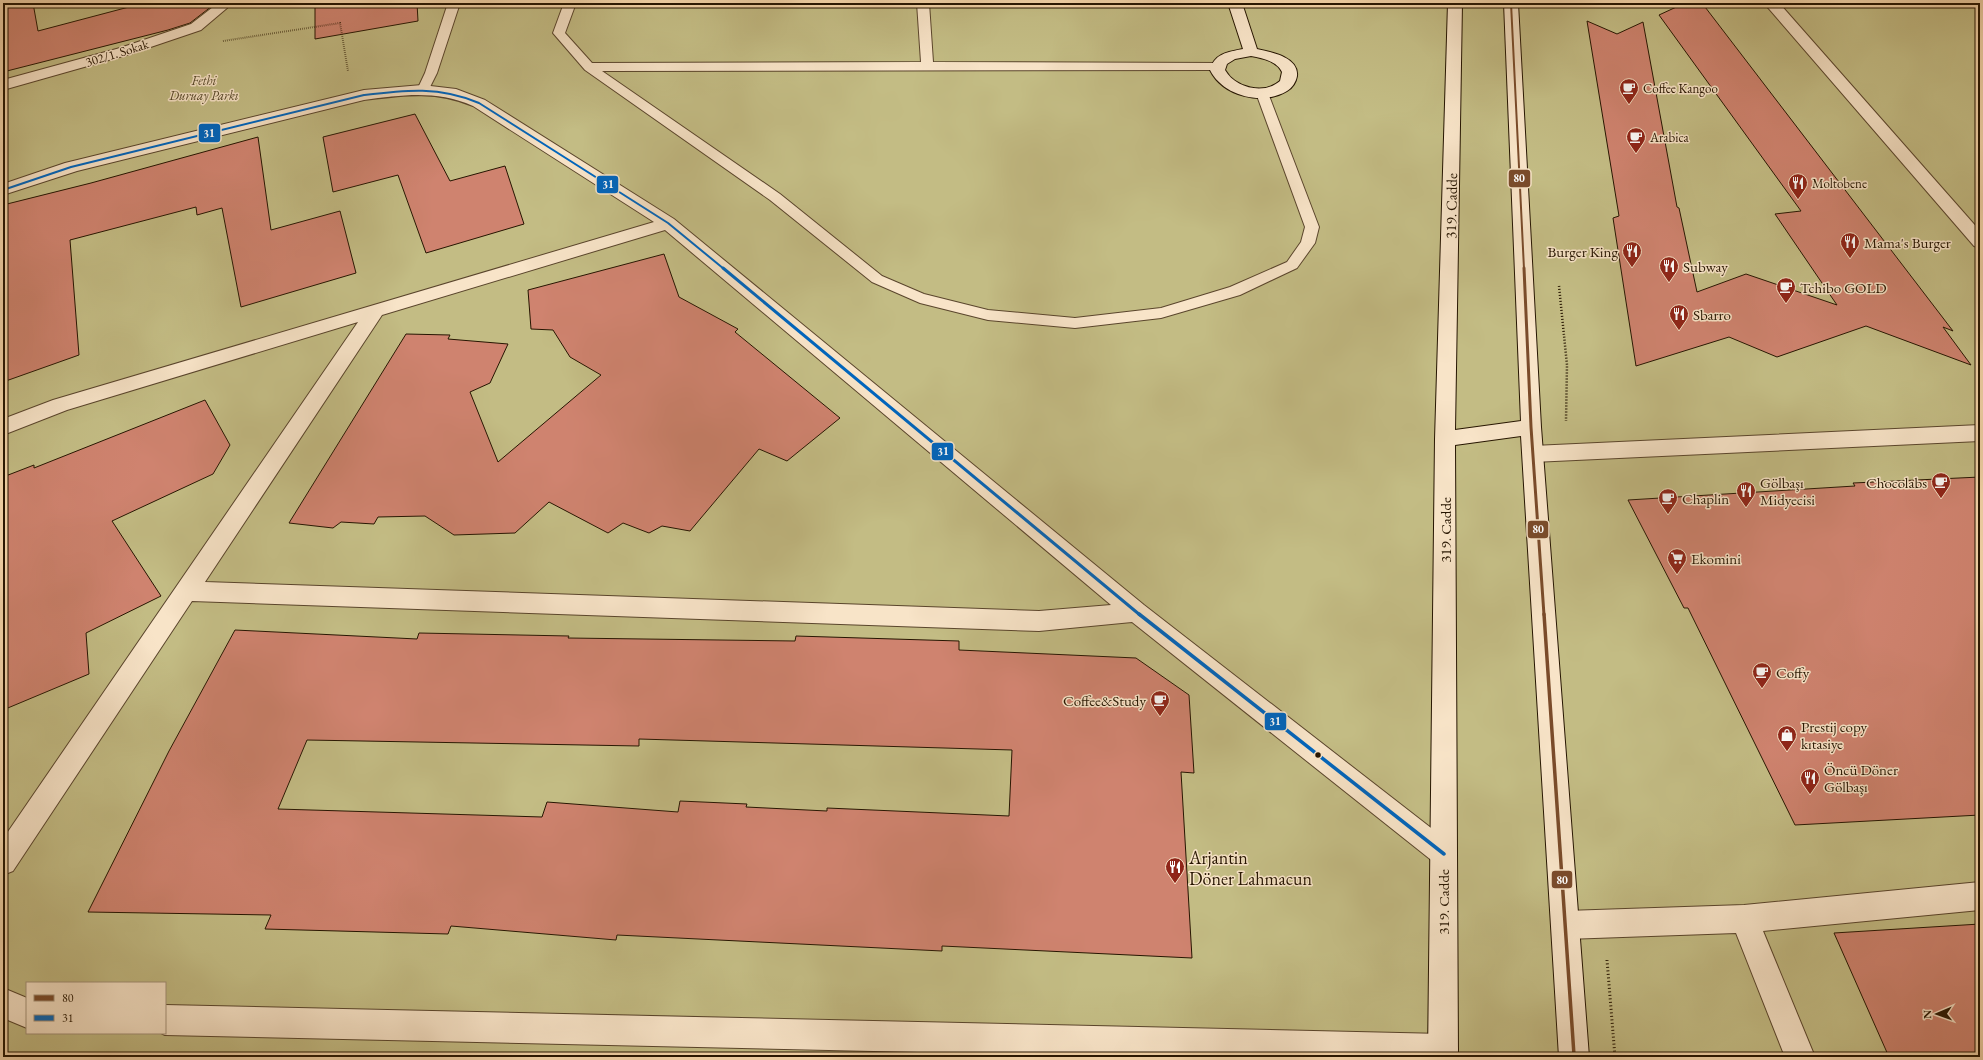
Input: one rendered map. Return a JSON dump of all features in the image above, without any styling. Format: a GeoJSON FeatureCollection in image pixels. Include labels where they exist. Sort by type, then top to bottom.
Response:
{"type":"FeatureCollection","features":[{"type":"Feature","properties":{"kind":"street","name":"302/1. Sokak"},"geometry":{"type":"LineString","coordinates":[[3,85],[125,51],[196,27],[220,8],[220,3]]}},
{"type":"Feature","properties":{"kind":"street"},"geometry":{"type":"LineString","coordinates":[[1235,3],[1251,52]]}},
{"type":"Feature","properties":{"kind":"street","name":"319. Cadde"},"geometry":{"type":"LineString","coordinates":[[1443,1053],[1445,439],[1455,3]]}},
{"type":"Feature","properties":{"kind":"street"},"geometry":{"type":"LineString","coordinates":[[1511,3],[1531,427],[1574,1057]]}},
{"type":"Feature","properties":{"kind":"street"},"geometry":{"type":"LineString","coordinates":[[1771,3],[1980,242]]}},
{"type":"Feature","properties":{"kind":"street"},"geometry":{"type":"LineString","coordinates":[[1251,52],[1274,57],[1288,69],[1290,75],[1288,82],[1283,87],[1262,93],[1238,90],[1228,85],[1221,79],[1217,73],[1217,66],[1221,60],[1228,56],[1251,52]]}},
{"type":"Feature","properties":{"kind":"street"},"geometry":{"type":"LineString","coordinates":[[3,190],[71,167],[364,95],[423,90],[457,94],[479,103],[668,223],[1136,612],[1444,854]]}},
{"type":"Feature","properties":{"kind":"street"},"geometry":{"type":"LineString","coordinates":[[3,427],[60,405],[668,223]]}},
{"type":"Feature","properties":{"kind":"street"},"geometry":{"type":"LineString","coordinates":[[3,862],[376,310]]}},
{"type":"Feature","properties":{"kind":"street"},"geometry":{"type":"LineString","coordinates":[[1445,439],[1531,427]]}},
{"type":"Feature","properties":{"kind":"street"},"geometry":{"type":"LineString","coordinates":[[1533,454],[1980,433]]}},
{"type":"Feature","properties":{"kind":"street"},"geometry":{"type":"LineString","coordinates":[[186,591],[1039,621],[1136,612]]}},
{"type":"Feature","properties":{"kind":"street"},"geometry":{"type":"LineString","coordinates":[[1566,925],[1744,918],[1980,896]]}},
{"type":"Feature","properties":{"kind":"street"},"geometry":{"type":"LineString","coordinates":[[1744,918],[1800,1057]]}},
{"type":"Feature","properties":{"kind":"street"},"geometry":{"type":"LineString","coordinates":[[3,1003],[26,1013]]}},
{"type":"Feature","properties":{"kind":"street"},"geometry":{"type":"LineString","coordinates":[[166,1020],[1443,1053]]}},
{"type":"Feature","properties":{"kind":"lane"},"geometry":{"type":"LineString","coordinates":[[423,90],[431,73],[454,3]]}},
{"type":"Feature","properties":{"kind":"lane"},"geometry":{"type":"LineString","coordinates":[[570,3],[558,33],[589,66],[775,197],[877,279],[920,298],[988,315],[1075,323],[1160,313],[1235,291],[1292,265],[1308,243],[1312,227],[1262,93]]}},
{"type":"Feature","properties":{"kind":"lane"},"geometry":{"type":"LineString","coordinates":[[923,3],[927,66]]}},
{"type":"Feature","properties":{"kind":"lane"},"geometry":{"type":"LineString","coordinates":[[589,66],[1217,66]]}},
{"type":"Feature","properties":{"kind":"path"},"geometry":{"type":"LineString","coordinates":[[196,27],[225,42],[340,23],[352,98]]}},
{"type":"Feature","properties":{"kind":"green space","name":"Fethi Duruay Parkı"},"geometry":{"type":"Polygon","coordinates":[[[3,3],[1980,3],[1980,1057],[3,1057],[3,3]]]}},
{"type":"Feature","properties":{"kind":"building"},"geometry":{"type":"Polygon","coordinates":[[[25,3],[33,3],[38,31],[144,3],[212,3],[212,6],[190,23],[168,30],[3,72],[3,8],[25,3]]]}},
{"type":"Feature","properties":{"kind":"building"},"geometry":{"type":"Polygon","coordinates":[[[315,3],[417,3],[418,21],[315,39],[315,3]]]}},
{"type":"Feature","properties":{"kind":"building"},"geometry":{"type":"Polygon","coordinates":[[[1685,3],[1702,3],[1953,331],[1943,327],[1971,365],[1866,326],[1777,357],[1729,337],[1636,366],[1613,218],[1619,216],[1587,21],[1617,34],[1643,22],[1677,207],[1679,208],[1697,292],[1746,274],[1837,305],[1775,214],[1801,211],[1659,15],[1685,3]]]}},
{"type":"Feature","properties":{"kind":"building"},"geometry":{"type":"Polygon","coordinates":[[[415,114],[450,181],[505,166],[524,224],[426,253],[398,175],[333,192],[323,137],[415,114]]]}},
{"type":"Feature","properties":{"kind":"building"},"geometry":{"type":"Polygon","coordinates":[[[258,137],[271,230],[340,211],[356,273],[241,307],[222,208],[197,215],[196,207],[70,240],[79,355],[3,382],[3,205],[91,183],[258,137]]]}},
{"type":"Feature","properties":{"kind":"building"},"geometry":{"type":"Polygon","coordinates":[[[664,254],[679,297],[738,329],[735,332],[840,418],[787,461],[759,449],[690,531],[662,526],[649,533],[623,523],[608,533],[549,502],[515,533],[454,535],[425,516],[378,517],[374,524],[341,522],[333,528],[289,523],[406,334],[450,335],[448,339],[508,344],[490,383],[470,392],[498,462],[601,375],[570,357],[553,330],[531,329],[528,290],[664,254]]]}},
{"type":"Feature","properties":{"kind":"building"},"geometry":{"type":"Polygon","coordinates":[[[205,400],[230,445],[213,474],[112,521],[161,596],[86,633],[89,674],[3,710],[3,477],[34,465],[34,468],[205,400]]]}},
{"type":"Feature","properties":{"kind":"building"},"geometry":{"type":"Polygon","coordinates":[[[1980,477],[1980,815],[1795,825],[1688,608],[1684,608],[1628,500],[1855,486],[1853,483],[1980,477]]]}},
{"type":"Feature","properties":{"kind":"building"},"geometry":{"type":"Polygon","coordinates":[[[235,630],[417,639],[419,633],[569,636],[568,638],[795,641],[796,636],[959,641],[959,650],[1136,658],[1189,695],[1194,773],[1181,772],[1192,958],[942,946],[942,951],[617,935],[616,940],[451,926],[448,934],[265,929],[271,915],[88,912],[169,751],[235,630]],[[639,739],[639,746],[307,740],[278,809],[542,817],[547,802],[678,812],[680,801],[747,804],[746,807],[827,811],[827,808],[1009,816],[1012,750],[639,739]]]}},
{"type":"Feature","properties":{"kind":"building"},"geometry":{"type":"Polygon","coordinates":[[[1980,924],[1980,1057],[1889,1057],[1834,933],[1980,924]]]}},
{"type":"Feature","properties":{"kind":"transit line","name":"80"},"geometry":{"type":"LineString","coordinates":[[1511,3],[1531,427],[1574,1055]]}},
{"type":"Feature","properties":{"kind":"transit line","name":"31"},"geometry":{"type":"LineString","coordinates":[[3,190],[71,167],[364,95],[410,90],[434,90],[456,94],[479,103],[668,223],[1136,612],[1444,854]]}},
{"type":"Feature","properties":{"kind":"place","name":"Coffee Kangoo"},"geometry":{"type":"Point","coordinates":[1629,105]}},
{"type":"Feature","properties":{"kind":"place","name":"Arabica"},"geometry":{"type":"Point","coordinates":[1636,154]}},
{"type":"Feature","properties":{"kind":"place","name":"Moltobene"},"geometry":{"type":"Point","coordinates":[1798,200]}},
{"type":"Feature","properties":{"kind":"place","name":"Mama's Burger"},"geometry":{"type":"Point","coordinates":[1850,259]}},
{"type":"Feature","properties":{"kind":"place","name":"Burger King"},"geometry":{"type":"Point","coordinates":[1632,268]}},
{"type":"Feature","properties":{"kind":"place","name":"Subway"},"geometry":{"type":"Point","coordinates":[1669,283]}},
{"type":"Feature","properties":{"kind":"place","name":"Tchibo GOLD"},"geometry":{"type":"Point","coordinates":[1786,304]}},
{"type":"Feature","properties":{"kind":"place","name":"Sbarro"},"geometry":{"type":"Point","coordinates":[1679,331]}},
{"type":"Feature","properties":{"kind":"place","name":"Chocolabs"},"geometry":{"type":"Point","coordinates":[1941,499]}},
{"type":"Feature","properties":{"kind":"place","name":"Gölbaşı Midyecisi"},"geometry":{"type":"Point","coordinates":[1746,508]}},
{"type":"Feature","properties":{"kind":"place","name":"Chaplin"},"geometry":{"type":"Point","coordinates":[1668,515]}},
{"type":"Feature","properties":{"kind":"place","name":"Ekomini"},"geometry":{"type":"Point","coordinates":[1677,575]}},
{"type":"Feature","properties":{"kind":"place","name":"Coffy"},"geometry":{"type":"Point","coordinates":[1762,689]}},
{"type":"Feature","properties":{"kind":"place","name":"Coffee&Study"},"geometry":{"type":"Point","coordinates":[1160,717]}},
{"type":"Feature","properties":{"kind":"place","name":"Prestij copy kıtasiye"},"geometry":{"type":"Point","coordinates":[1787,752]}},
{"type":"Feature","properties":{"kind":"place","name":"Öncü Döner Gölbaşı"},"geometry":{"type":"Point","coordinates":[1810,795]}},
{"type":"Feature","properties":{"kind":"place","name":"Arjantin Döner Lahmacun"},"geometry":{"type":"Point","coordinates":[1175,884]}}]}
